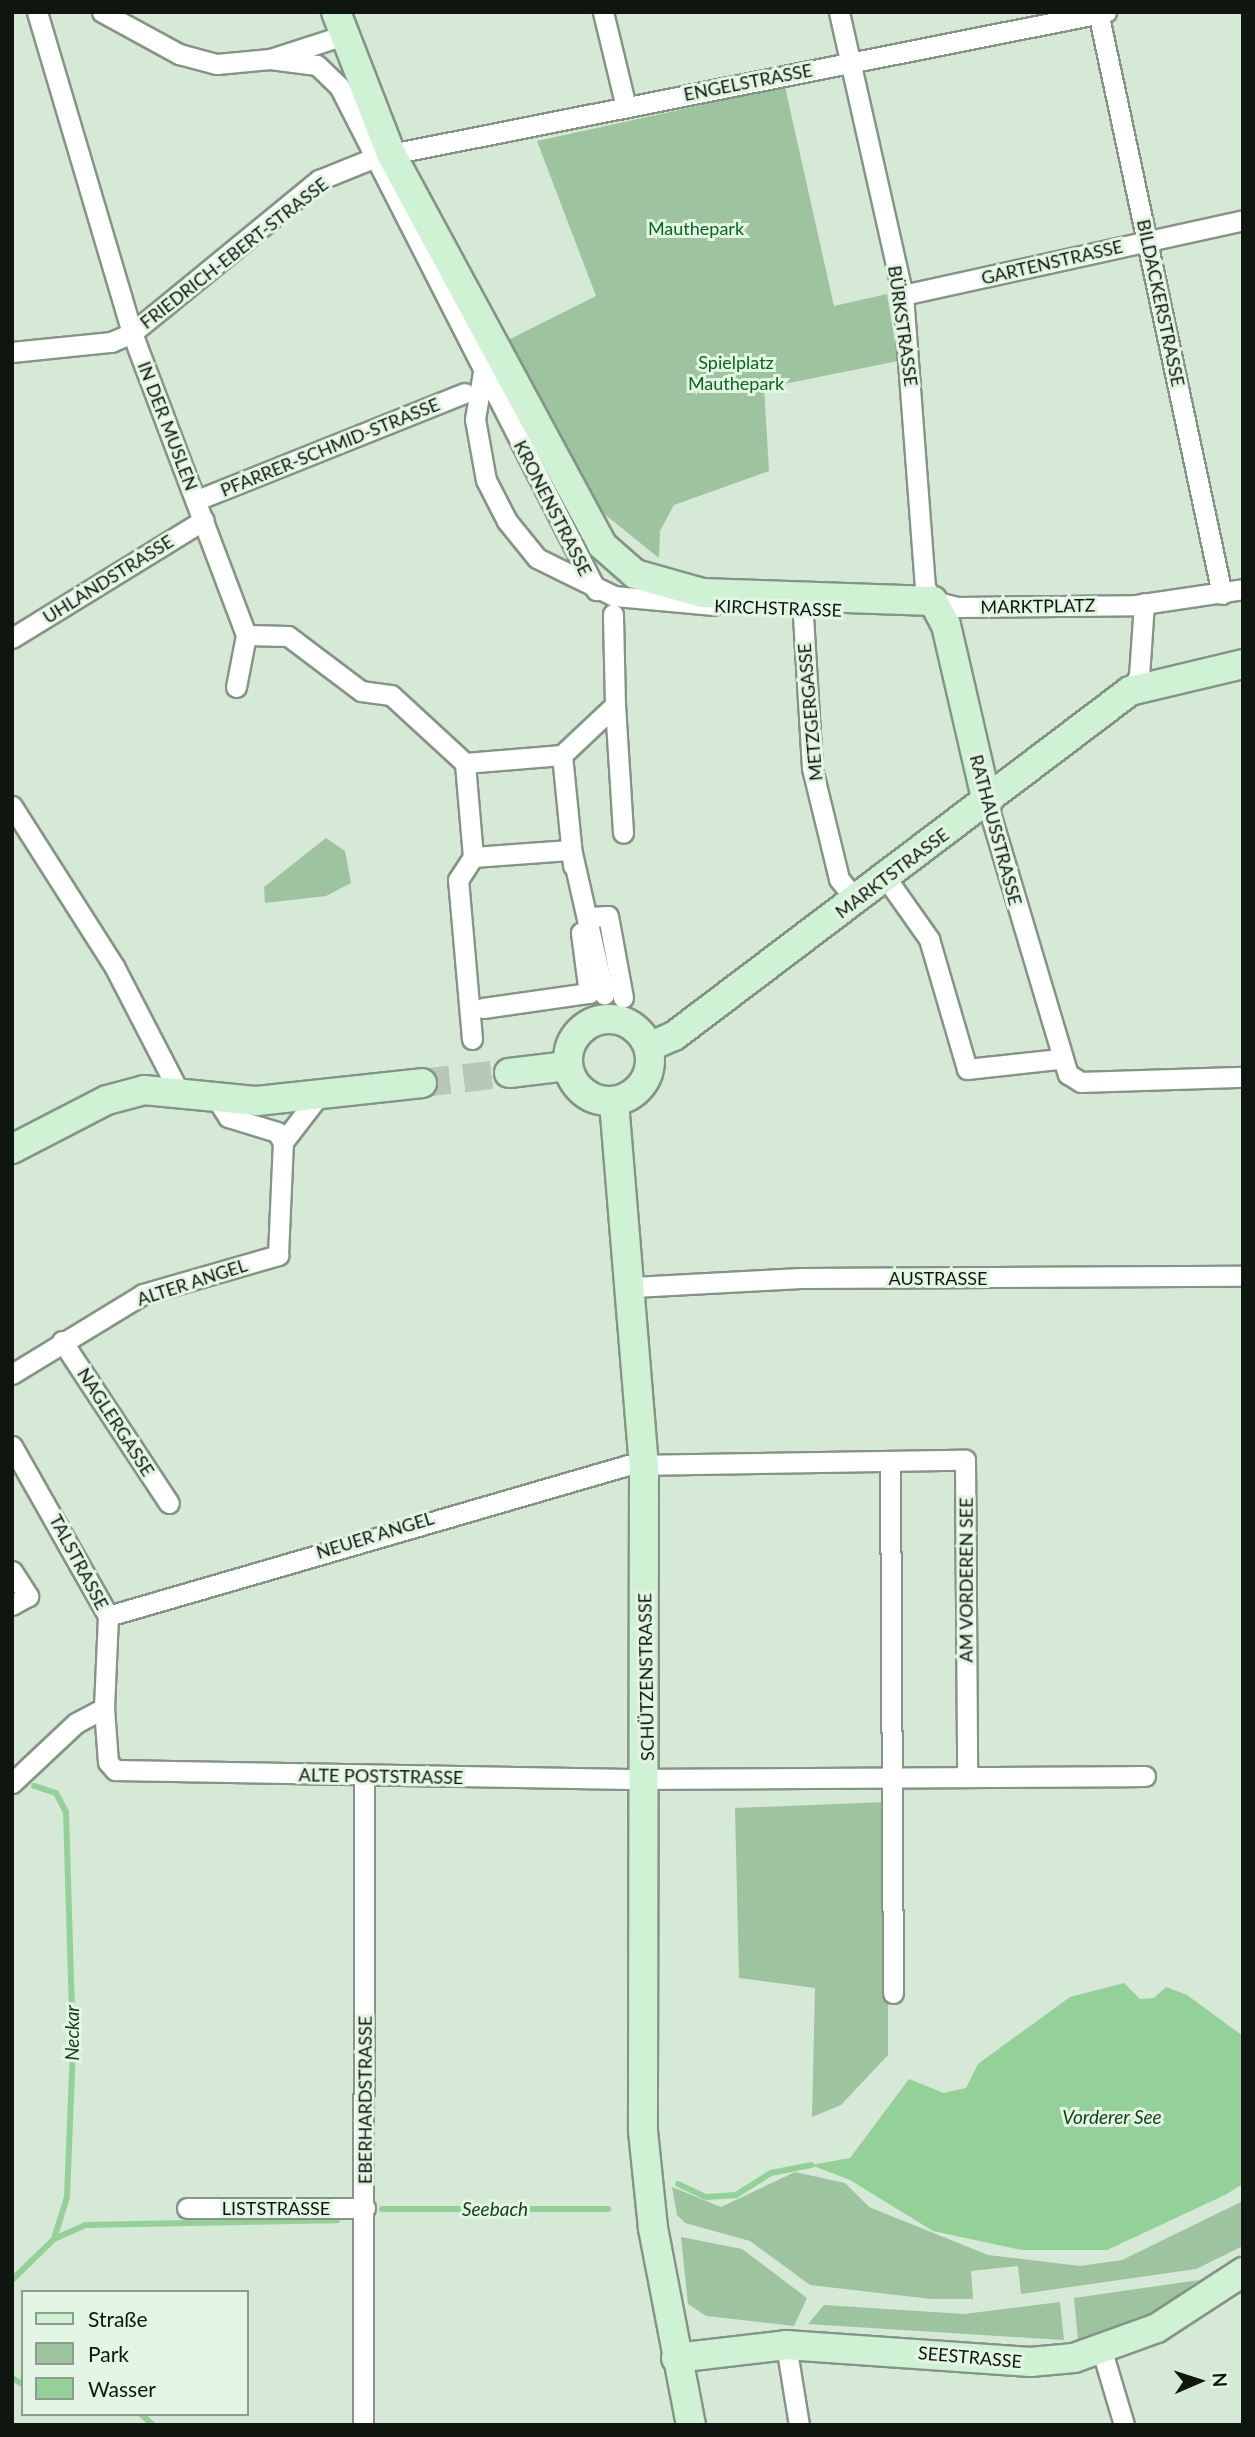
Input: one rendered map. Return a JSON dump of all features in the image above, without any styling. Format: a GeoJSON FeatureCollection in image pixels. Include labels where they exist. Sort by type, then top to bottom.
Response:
{"type":"FeatureCollection","features":[{"type":"Feature","properties":{"kind":"main road","name":"KRONENSTRASSE"},"geometry":{"type":"LineString","coordinates":[[339,24],[381,157],[495,349],[584,520],[635,574]]}},
{"type":"Feature","properties":{"kind":"main road","name":"KIRCHSTRASSE"},"geometry":{"type":"LineString","coordinates":[[635,574],[702,593],[802,604],[937,607]]}},
{"type":"Feature","properties":{"kind":"main road","name":"RATHAUSSTRASSE"},"geometry":{"type":"LineString","coordinates":[[937,607],[987,803]]}},
{"type":"Feature","properties":{"kind":"main road"},"geometry":{"type":"LineString","coordinates":[[1135,684],[1243,663]]}},
{"type":"Feature","properties":{"kind":"main road","name":"MARKTSTRASSE"},"geometry":{"type":"LineString","coordinates":[[649,1047],[674,1036],[857,901],[987,803],[1135,684]]}},
{"type":"Feature","properties":{"kind":"main road"},"geometry":{"type":"LineString","coordinates":[[599,1020],[629,1023],[649,1047],[644,1082],[614,1102],[579,1089],[568,1066],[575,1037],[599,1020]]}},
{"type":"Feature","properties":{"kind":"main road"},"geometry":{"type":"LineString","coordinates":[[509,1073],[568,1066]]}},
{"type":"Feature","properties":{"kind":"main road"},"geometry":{"type":"LineString","coordinates":[[12,1149],[107,1100],[144,1090],[212,1092],[257,1101],[422,1083]]}},
{"type":"Feature","properties":{"kind":"main road","name":"SCHÜTZENSTRASSE"},"geometry":{"type":"LineString","coordinates":[[614,1102],[633,1287],[644,1464],[647,1779],[643,2131],[657,2252],[691,2425]]}},
{"type":"Feature","properties":{"kind":"main road","name":"SEESTRASSE"},"geometry":{"type":"LineString","coordinates":[[676,2358],[786,2345],[1030,2362],[1102,2351],[1157,2328],[1243,2272]]}},
{"type":"Feature","properties":{"kind":"street","name":"IN DER MUSLEN"},"geometry":{"type":"LineString","coordinates":[[37,12],[132,333],[246,635]]}},
{"type":"Feature","properties":{"kind":"street"},"geometry":{"type":"LineString","coordinates":[[102,12],[125,18],[192,57],[218,64],[270,59],[339,24]]}},
{"type":"Feature","properties":{"kind":"street"},"geometry":{"type":"LineString","coordinates":[[603,12],[626,107]]}},
{"type":"Feature","properties":{"kind":"street","name":"BÜRKSTRASSE"},"geometry":{"type":"LineString","coordinates":[[839,12],[903,295],[925,586],[937,607]]}},
{"type":"Feature","properties":{"kind":"street","name":"ENGELSTRASSE"},"geometry":{"type":"LineString","coordinates":[[381,157],[1101,13]]}},
{"type":"Feature","properties":{"kind":"street","name":"BILDACKERSTRASSE"},"geometry":{"type":"LineString","coordinates":[[1101,13],[1222,594]]}},
{"type":"Feature","properties":{"kind":"street","name":"KRONENSTRASSE"},"geometry":{"type":"LineString","coordinates":[[270,59],[325,71],[339,86],[381,157],[482,374],[608,600],[623,833]]}},
{"type":"Feature","properties":{"kind":"street","name":"FRIEDRICH-EBERT-STRASSE"},"geometry":{"type":"LineString","coordinates":[[12,352],[111,342],[132,333],[319,180],[381,157]]}},
{"type":"Feature","properties":{"kind":"street","name":"GARTENSTRASSE"},"geometry":{"type":"LineString","coordinates":[[903,295],[1243,220]]}},
{"type":"Feature","properties":{"kind":"street","name":"KRONENSTRASSE"},"geometry":{"type":"LineString","coordinates":[[495,349],[482,374],[475,431],[495,502],[537,558],[608,600]]}},
{"type":"Feature","properties":{"kind":"street","name":"PFARRER-SCHMID-STRASSE"},"geometry":{"type":"LineString","coordinates":[[197,500],[464,393]]}},
{"type":"Feature","properties":{"kind":"street","name":"UHLANDSTRASSE"},"geometry":{"type":"LineString","coordinates":[[12,638],[204,520]]}},
{"type":"Feature","properties":{"kind":"street","name":"MARKTPLATZ"},"geometry":{"type":"LineString","coordinates":[[937,607],[1144,603],[1243,589]]}},
{"type":"Feature","properties":{"kind":"street","name":"KIRCHSTRASSE"},"geometry":{"type":"LineString","coordinates":[[608,600],[702,593]]}},
{"type":"Feature","properties":{"kind":"street","name":"KIRCHSTRASSE"},"geometry":{"type":"LineString","coordinates":[[608,600],[802,604]]}},
{"type":"Feature","properties":{"kind":"street"},"geometry":{"type":"LineString","coordinates":[[1144,603],[1135,684],[1243,651]]}},
{"type":"Feature","properties":{"kind":"street","name":"METZGERGASSE"},"geometry":{"type":"LineString","coordinates":[[802,604],[812,768],[839,879],[857,901]]}},
{"type":"Feature","properties":{"kind":"street"},"geometry":{"type":"LineString","coordinates":[[236,687],[246,635],[288,636],[360,691],[391,695],[465,763],[473,857],[458,880],[472,1039]]}},
{"type":"Feature","properties":{"kind":"street"},"geometry":{"type":"LineString","coordinates":[[465,763],[562,755],[615,705]]}},
{"type":"Feature","properties":{"kind":"street"},"geometry":{"type":"LineString","coordinates":[[483,1008],[596,993],[571,857],[562,755]]}},
{"type":"Feature","properties":{"kind":"street","name":"RATHAUSSTRASSE"},"geometry":{"type":"LineString","coordinates":[[987,803],[1059,1059]]}},
{"type":"Feature","properties":{"kind":"street"},"geometry":{"type":"LineString","coordinates":[[12,806],[114,966],[156,1052],[178,1090]]}},
{"type":"Feature","properties":{"kind":"street"},"geometry":{"type":"LineString","coordinates":[[473,857],[571,857]]}},
{"type":"Feature","properties":{"kind":"street"},"geometry":{"type":"LineString","coordinates":[[886,878],[929,939],[967,1069],[1059,1059],[1081,1082],[1243,1077]]}},
{"type":"Feature","properties":{"kind":"street"},"geometry":{"type":"LineString","coordinates":[[585,925],[608,916],[624,999]]}},
{"type":"Feature","properties":{"kind":"street"},"geometry":{"type":"LineString","coordinates":[[144,1090],[156,1052]]}},
{"type":"Feature","properties":{"kind":"street"},"geometry":{"type":"LineString","coordinates":[[212,1092],[228,1117],[277,1132],[283,1142],[320,1094]]}},
{"type":"Feature","properties":{"kind":"street","name":"ALTER ANGEL"},"geometry":{"type":"LineString","coordinates":[[12,1374],[62,1341],[143,1294],[278,1255],[283,1142]]}},
{"type":"Feature","properties":{"kind":"street","name":"AUSTRASSE"},"geometry":{"type":"LineString","coordinates":[[633,1287],[801,1278],[1243,1276]]}},
{"type":"Feature","properties":{"kind":"street","name":"NAGLERGASSE"},"geometry":{"type":"LineString","coordinates":[[62,1341],[169,1503]]}},
{"type":"Feature","properties":{"kind":"street","name":"TALSTRASSE"},"geometry":{"type":"LineString","coordinates":[[12,1446],[108,1616],[104,1709],[108,1762],[115,1770]]}},
{"type":"Feature","properties":{"kind":"street","name":"AM VORDEREN SEE"},"geometry":{"type":"LineString","coordinates":[[644,1464],[965,1460],[967,1776]]}},
{"type":"Feature","properties":{"kind":"street"},"geometry":{"type":"LineString","coordinates":[[890,1461],[893,1993]]}},
{"type":"Feature","properties":{"kind":"street","name":"NEUER ANGEL"},"geometry":{"type":"LineString","coordinates":[[108,1616],[434,1517],[644,1464]]}},
{"type":"Feature","properties":{"kind":"street"},"geometry":{"type":"LineString","coordinates":[[12,1572],[28,1597],[12,1605]]}},
{"type":"Feature","properties":{"kind":"street"},"geometry":{"type":"LineString","coordinates":[[12,1783],[76,1723],[104,1709]]}},
{"type":"Feature","properties":{"kind":"street","name":"ALTE POSTSTRASSE"},"geometry":{"type":"LineString","coordinates":[[115,1770],[647,1779]]}},
{"type":"Feature","properties":{"kind":"street"},"geometry":{"type":"LineString","coordinates":[[647,1779],[891,1775],[1145,1776]]}},
{"type":"Feature","properties":{"kind":"street","name":"EBERHARDSTRASSE"},"geometry":{"type":"LineString","coordinates":[[363,2425],[364,1776]]}},
{"type":"Feature","properties":{"kind":"street","name":"LISTSTRASSE"},"geometry":{"type":"LineString","coordinates":[[187,2208],[365,2208]]}},
{"type":"Feature","properties":{"kind":"street"},"geometry":{"type":"LineString","coordinates":[[786,2345],[799,2425]]}},
{"type":"Feature","properties":{"kind":"street"},"geometry":{"type":"LineString","coordinates":[[1102,2351],[1124,2425]]}},
{"type":"Feature","properties":{"kind":"green space","name":"Mauthepark"},"geometry":{"type":"Polygon","coordinates":[[[785,87],[834,306],[887,294],[898,361],[764,388],[769,471],[674,505],[660,531],[659,558],[588,501],[506,341],[596,296],[537,141],[785,87]]]}},
{"type":"Feature","properties":{"kind":"green space"},"geometry":{"type":"Polygon","coordinates":[[[326,838],[345,851],[351,883],[326,896],[265,903],[264,887],[326,838]]]}},
{"type":"Feature","properties":{"kind":"green space"},"geometry":{"type":"Polygon","coordinates":[[[888,1802],[888,2055],[841,2105],[812,2117],[815,1988],[739,1978],[735,1808],[888,1802]]]}},
{"type":"Feature","properties":{"kind":"green space"},"geometry":{"type":"Polygon","coordinates":[[[795,2172],[845,2183],[869,2207],[988,2255],[1080,2266],[1122,2260],[1243,2201],[1243,2246],[1196,2269],[1021,2294],[1018,2266],[971,2271],[973,2299],[931,2299],[810,2285],[750,2241],[685,2223],[677,2215],[672,2187],[721,2207],[795,2172]]]}},
{"type":"Feature","properties":{"kind":"green space"},"geometry":{"type":"Polygon","coordinates":[[[681,2237],[742,2249],[807,2298],[794,2326],[706,2316],[688,2304],[681,2237]]]}},
{"type":"Feature","properties":{"kind":"green space"},"geometry":{"type":"Polygon","coordinates":[[[1199,2280],[1149,2316],[1078,2340],[1074,2298],[1199,2280]]]}},
{"type":"Feature","properties":{"kind":"green space"},"geometry":{"type":"Polygon","coordinates":[[[1060,2302],[1064,2340],[808,2324],[824,2305],[964,2314],[1060,2302]]]}},
{"type":"Feature","properties":{"kind":"water","name":"Vorderer See"},"geometry":{"type":"Polygon","coordinates":[[[1124,1983],[1140,1999],[1154,1998],[1166,1987],[1187,1995],[1243,2036],[1243,2184],[1225,2195],[1107,2250],[1022,2250],[933,2231],[850,2180],[811,2165],[850,2158],[909,2079],[944,2093],[966,2088],[978,2064],[1070,1997],[1124,1983]]]}},
{"type":"Feature","properties":{"kind":"waterway","name":"Neckar"},"geometry":{"type":"LineString","coordinates":[[12,2280],[54,2239],[67,2197],[73,2047],[66,1812],[56,1793],[34,1786]]}},
{"type":"Feature","properties":{"kind":"waterway"},"geometry":{"type":"LineString","coordinates":[[678,2184],[706,2197],[736,2195],[771,2173],[811,2165]]}},
{"type":"Feature","properties":{"kind":"waterway","name":"Seebach"},"geometry":{"type":"LineString","coordinates":[[382,2209],[608,2209]]}},
{"type":"Feature","properties":{"kind":"waterway"},"geometry":{"type":"LineString","coordinates":[[54,2239],[85,2225],[337,2220]]}},
{"type":"Feature","properties":{"kind":"waterway","name":"Neckar"},"geometry":{"type":"LineString","coordinates":[[12,2378],[21,2383]]}},
{"type":"Feature","properties":{"kind":"waterway","name":"Neckar"},"geometry":{"type":"LineString","coordinates":[[143,2416],[153,2425]]}},
{"type":"Feature","properties":{"kind":"tunnel"},"geometry":{"type":"LineString","coordinates":[[422,1083],[509,1073]]}},
{"type":"Feature","properties":{"kind":"park label","name":"Spielplatz Mauthepark"},"geometry":{"type":"Point","coordinates":[736,373]}}]}
